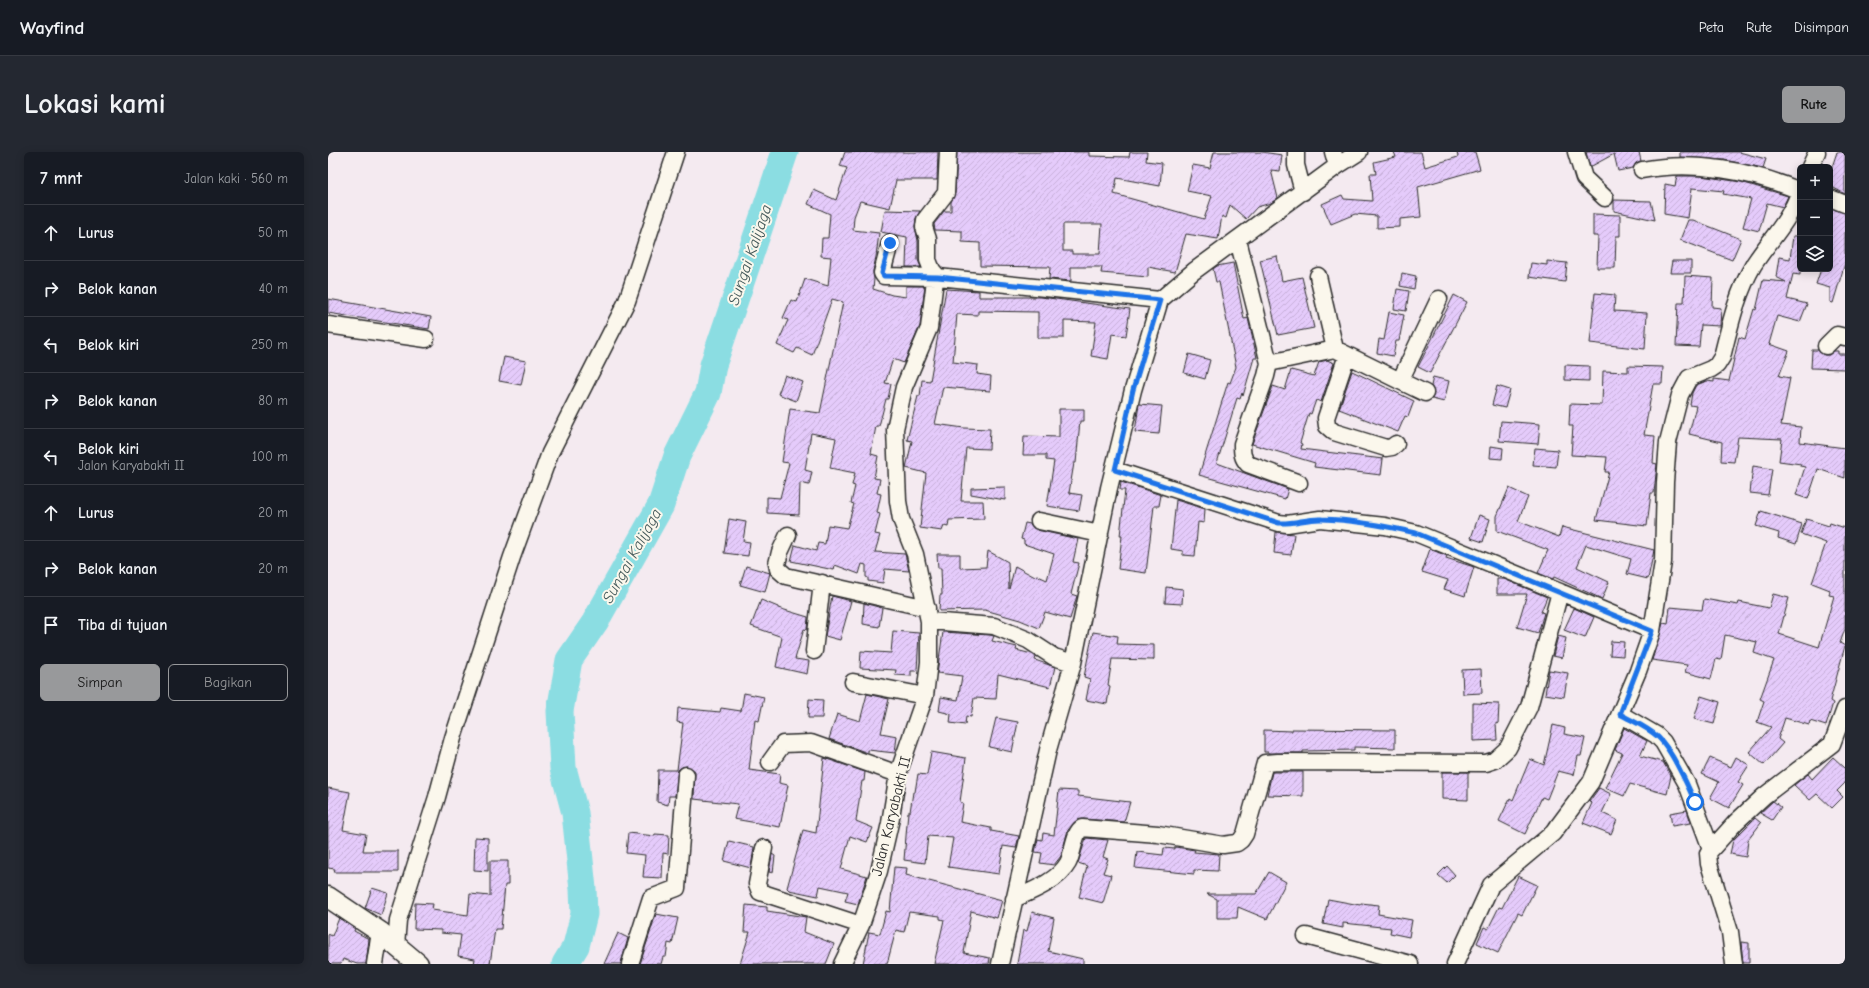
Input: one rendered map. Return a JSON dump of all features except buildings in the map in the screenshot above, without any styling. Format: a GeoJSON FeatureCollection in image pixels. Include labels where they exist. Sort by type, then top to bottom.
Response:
{"type":"FeatureCollection","features":[{"type":"Feature","properties":{"kind":"street"},"geometry":{"type":"LineString","coordinates":[[375,964],[398,920],[437,797],[453,738],[512,557],[550,453],[627,301],[676,152]]}},
{"type":"Feature","properties":{"kind":"street"},"geometry":{"type":"LineString","coordinates":[[937,277],[928,260],[928,239],[924,227],[925,220],[946,193],[948,152]]}},
{"type":"Feature","properties":{"kind":"street"},"geometry":{"type":"LineString","coordinates":[[1296,152],[1296,164],[1304,192]]}},
{"type":"Feature","properties":{"kind":"street"},"geometry":{"type":"LineString","coordinates":[[1000,964],[1048,750],[1073,663],[1100,534],[1133,390],[1160,300],[1194,271],[1304,192],[1335,159],[1359,152]]}},
{"type":"Feature","properties":{"kind":"street"},"geometry":{"type":"LineString","coordinates":[[1576,152],[1584,178],[1588,184],[1605,198]]}},
{"type":"Feature","properties":{"kind":"street"},"geometry":{"type":"LineString","coordinates":[[1811,164],[1817,152]]}},
{"type":"Feature","properties":{"kind":"street"},"geometry":{"type":"LineString","coordinates":[[1642,170],[1656,167],[1720,169],[1756,177],[1797,191]]}},
{"type":"Feature","properties":{"kind":"street"},"geometry":{"type":"LineString","coordinates":[[1455,964],[1491,885],[1553,833],[1574,808],[1592,782],[1652,631],[1663,562],[1665,482],[1668,442],[1680,395],[1689,378],[1711,369],[1722,357],[1737,301],[1745,281],[1755,263],[1790,216],[1797,199]]}},
{"type":"Feature","properties":{"kind":"street"},"geometry":{"type":"LineString","coordinates":[[1833,199],[1845,204]]}},
{"type":"Feature","properties":{"kind":"street"},"geometry":{"type":"LineString","coordinates":[[1238,240],[1269,363],[1266,376],[1242,444],[1242,454],[1244,460],[1248,464],[1299,483]]}},
{"type":"Feature","properties":{"kind":"street"},"geometry":{"type":"LineString","coordinates":[[890,243],[882,273],[884,276],[937,277],[1160,300]]}},
{"type":"Feature","properties":{"kind":"street"},"geometry":{"type":"LineString","coordinates":[[1318,276],[1341,352],[1326,418],[1327,426],[1334,432],[1386,448],[1392,447],[1396,444]]}},
{"type":"Feature","properties":{"kind":"street","name":"Jalan Karyabakti II"},"geometry":{"type":"LineString","coordinates":[[842,964],[861,925],[879,871],[890,823],[898,774],[925,696],[929,662],[928,614],[915,554],[901,519],[898,501],[895,429],[904,387],[929,328],[937,277]]}},
{"type":"Feature","properties":{"kind":"street"},"geometry":{"type":"LineString","coordinates":[[1400,381],[1438,299]]}},
{"type":"Feature","properties":{"kind":"street"},"geometry":{"type":"LineString","coordinates":[[328,325],[426,340]]}},
{"type":"Feature","properties":{"kind":"street"},"geometry":{"type":"LineString","coordinates":[[1826,346],[1837,335],[1845,336]]}},
{"type":"Feature","properties":{"kind":"street"},"geometry":{"type":"LineString","coordinates":[[1269,363],[1341,352],[1425,392]]}},
{"type":"Feature","properties":{"kind":"street"},"geometry":{"type":"LineString","coordinates":[[1115,470],[1279,523],[1287,524],[1320,519],[1378,525],[1416,533],[1652,631]]}},
{"type":"Feature","properties":{"kind":"street"},"geometry":{"type":"LineString","coordinates":[[1039,521],[1100,534]]}},
{"type":"Feature","properties":{"kind":"street"},"geometry":{"type":"LineString","coordinates":[[788,535],[780,552],[777,564],[778,570],[786,576],[822,583],[928,614],[994,626],[1028,640],[1054,658],[1073,663]]}},
{"type":"Feature","properties":{"kind":"street"},"geometry":{"type":"LineString","coordinates":[[814,651],[822,583]]}},
{"type":"Feature","properties":{"kind":"street"},"geometry":{"type":"LineString","coordinates":[[1014,899],[1048,882],[1061,872],[1068,863],[1079,829],[1082,828],[1158,834],[1223,845],[1237,843],[1242,840],[1245,834],[1265,763],[1486,763],[1495,760],[1508,748],[1529,707],[1560,592]]}},
{"type":"Feature","properties":{"kind":"street"},"geometry":{"type":"LineString","coordinates":[[853,682],[925,696]]}},
{"type":"Feature","properties":{"kind":"street"},"geometry":{"type":"LineString","coordinates":[[1734,964],[1730,932],[1709,864],[1708,853],[1764,796],[1832,744],[1842,730],[1845,709]]}},
{"type":"Feature","properties":{"kind":"street"},"geometry":{"type":"LineString","coordinates":[[1620,714],[1656,735],[1663,742],[1687,784],[1711,849]]}},
{"type":"Feature","properties":{"kind":"street"},"geometry":{"type":"LineString","coordinates":[[770,762],[783,744],[812,743],[898,774]]}},
{"type":"Feature","properties":{"kind":"street"},"geometry":{"type":"LineString","coordinates":[[630,964],[651,898],[677,888],[686,775]]}},
{"type":"Feature","properties":{"kind":"street"},"geometry":{"type":"LineString","coordinates":[[764,848],[757,884],[760,892],[861,925]]}},
{"type":"Feature","properties":{"kind":"street"},"geometry":{"type":"LineString","coordinates":[[328,896],[388,939],[418,964]]}},
{"type":"Feature","properties":{"kind":"street"},"geometry":{"type":"LineString","coordinates":[[1306,936],[1410,964]]}},
{"type":"Feature","properties":{"kind":"waterway","name":"Sungai Kalijaga"},"geometry":{"type":"LineString","coordinates":[[565,964],[576,946],[584,914],[583,889],[575,813],[563,768],[560,711],[569,660],[595,622],[661,505],[677,456],[708,393],[713,365],[785,152]]}},
{"type":"Feature","properties":{"kind":"route"},"geometry":{"type":"LineString","coordinates":[[890,243],[882,273],[884,276],[938,277],[1160,300],[1133,390],[1115,470],[1186,492],[1256,517],[1279,523],[1287,524],[1320,519],[1337,520],[1385,526],[1416,533],[1652,631],[1638,671],[1620,714],[1656,735],[1663,742],[1687,784],[1695,802]]}}]}
